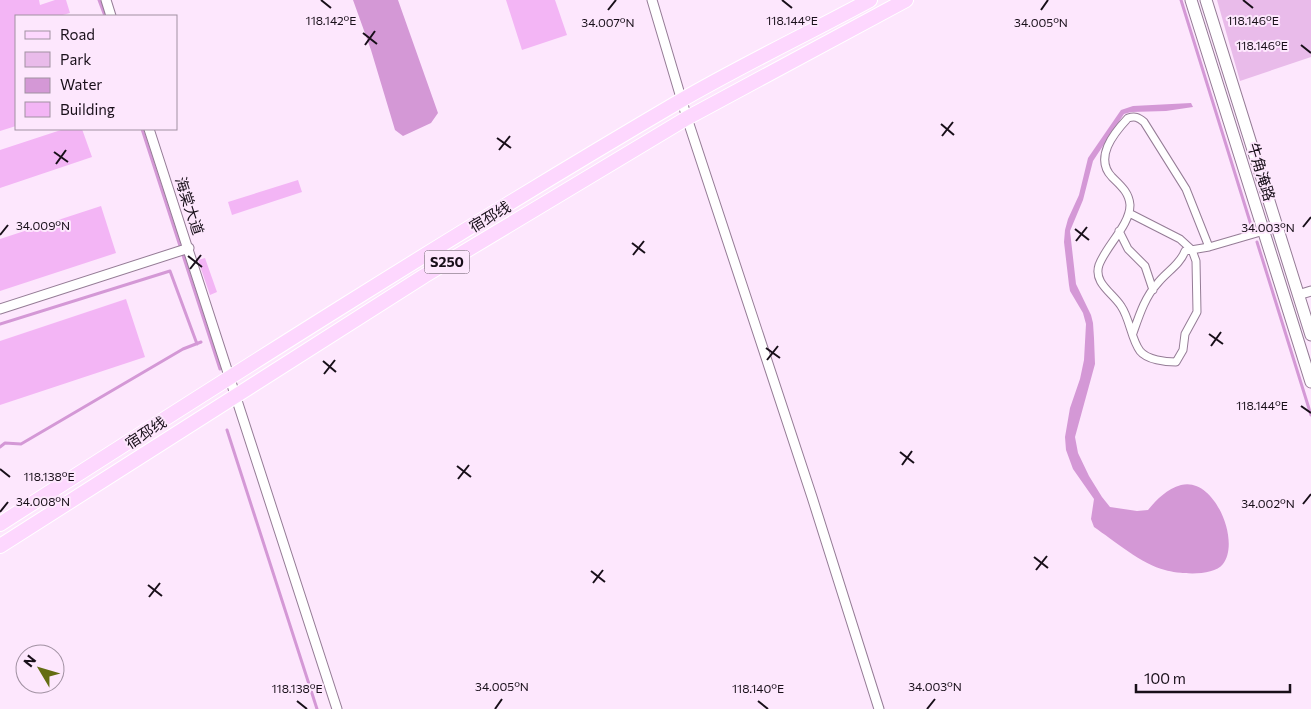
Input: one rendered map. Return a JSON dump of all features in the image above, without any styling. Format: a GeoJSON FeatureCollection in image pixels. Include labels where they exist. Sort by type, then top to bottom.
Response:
{"type":"FeatureCollection","features":[{"type":"Feature","properties":{"kind":"main road","name":"宿邳线"},"geometry":{"type":"LineString","coordinates":[[0,524],[229,377],[422,257],[683,100],[870,0]]}},
{"type":"Feature","properties":{"kind":"main road","name":"宿邳线"},"geometry":{"type":"LineString","coordinates":[[0,546],[424,276],[688,118],[906,0]]}},
{"type":"Feature","properties":{"kind":"street"},"geometry":{"type":"LineString","coordinates":[[106,0],[111,15]]}},
{"type":"Feature","properties":{"kind":"street"},"geometry":{"type":"LineString","coordinates":[[652,0],[688,118],[879,709]]}},
{"type":"Feature","properties":{"kind":"street","name":"牛角淹路"},"geometry":{"type":"LineString","coordinates":[[1191,0],[1311,382]]}},
{"type":"Feature","properties":{"kind":"street","name":"牛角淹路"},"geometry":{"type":"LineString","coordinates":[[1206,0],[1311,335]]}},
{"type":"Feature","properties":{"kind":"street"},"geometry":{"type":"LineString","coordinates":[[1129,213],[1180,239],[1192,250],[1196,261],[1197,312],[1185,334],[1183,350],[1176,362],[1164,361],[1145,355],[1140,350],[1121,305],[1102,285],[1098,276],[1099,265],[1129,213],[1129,198],[1122,186],[1106,170],[1103,158],[1106,148],[1128,118],[1133,116],[1144,122],[1171,163],[1186,189],[1209,247]]}},
{"type":"Feature","properties":{"kind":"street","name":"海棠大道"},"geometry":{"type":"LineString","coordinates":[[149,130],[337,709]]}},
{"type":"Feature","properties":{"kind":"street"},"geometry":{"type":"LineString","coordinates":[[1119,231],[1128,248],[1145,266],[1153,290]]}},
{"type":"Feature","properties":{"kind":"street"},"geometry":{"type":"LineString","coordinates":[[1133,333],[1140,314],[1153,290],[1183,258],[1185,251],[1209,247],[1264,231]]}},
{"type":"Feature","properties":{"kind":"street"},"geometry":{"type":"LineString","coordinates":[[0,309],[187,248]]}},
{"type":"Feature","properties":{"kind":"street"},"geometry":{"type":"LineString","coordinates":[[1298,295],[1311,291]]}},
{"type":"Feature","properties":{"kind":"green space"},"geometry":{"type":"Polygon","coordinates":[[[1217,0],[1311,0],[1311,57],[1240,81],[1217,0]]]}},
{"type":"Feature","properties":{"kind":"water"},"geometry":{"type":"Polygon","coordinates":[[[353,0],[398,0],[438,113],[431,123],[403,136],[395,130],[371,50],[353,0]]]}},
{"type":"Feature","properties":{"kind":"water"},"geometry":{"type":"Polygon","coordinates":[[[1191,103],[1193,107],[1124,114],[1093,161],[1083,200],[1070,231],[1076,284],[1093,323],[1095,364],[1075,437],[1078,453],[1089,476],[1110,507],[1137,511],[1148,510],[1163,495],[1181,485],[1193,485],[1204,490],[1214,500],[1221,512],[1226,527],[1229,541],[1228,554],[1223,564],[1218,568],[1204,573],[1171,571],[1156,567],[1128,552],[1094,527],[1091,519],[1094,499],[1073,469],[1066,450],[1065,437],[1070,408],[1084,360],[1086,324],[1083,313],[1070,291],[1064,242],[1068,219],[1079,195],[1088,158],[1121,110],[1133,106],[1191,103]]]}},
{"type":"Feature","properties":{"kind":"building"},"geometry":{"type":"Polygon","coordinates":[[[0,0],[39,0],[40,5],[55,0],[66,0],[70,13],[63,15],[15,15],[15,126],[0,131],[0,0]]]}},
{"type":"Feature","properties":{"kind":"building"},"geometry":{"type":"Polygon","coordinates":[[[506,0],[555,0],[567,35],[522,50],[506,0]]]}},
{"type":"Feature","properties":{"kind":"building"},"geometry":{"type":"Polygon","coordinates":[[[61,130],[82,130],[92,157],[0,188],[0,150],[61,130]]]}},
{"type":"Feature","properties":{"kind":"building"},"geometry":{"type":"Polygon","coordinates":[[[298,180],[302,192],[232,215],[228,202],[298,180]]]}},
{"type":"Feature","properties":{"kind":"building"},"geometry":{"type":"Polygon","coordinates":[[[101,206],[116,253],[0,291],[0,239],[101,206]]]}},
{"type":"Feature","properties":{"kind":"building"},"geometry":{"type":"Polygon","coordinates":[[[205,258],[217,292],[210,295],[198,260],[205,258]]]}},
{"type":"Feature","properties":{"kind":"building"},"geometry":{"type":"Polygon","coordinates":[[[126,299],[145,357],[0,405],[0,341],[126,299]]]}},
{"type":"Feature","properties":{"kind":"waterway"},"geometry":{"type":"LineString","coordinates":[[99,0],[105,15]]}},
{"type":"Feature","properties":{"kind":"waterway"},"geometry":{"type":"LineString","coordinates":[[1181,0],[1251,225]]}},
{"type":"Feature","properties":{"kind":"waterway"},"geometry":{"type":"LineString","coordinates":[[142,130],[220,369]]}},
{"type":"Feature","properties":{"kind":"waterway"},"geometry":{"type":"LineString","coordinates":[[1257,242],[1311,415]]}},
{"type":"Feature","properties":{"kind":"waterway"},"geometry":{"type":"LineString","coordinates":[[0,324],[170,271],[197,344]]}},
{"type":"Feature","properties":{"kind":"waterway"},"geometry":{"type":"LineString","coordinates":[[0,447],[5,443],[21,444],[183,349],[201,342]]}},
{"type":"Feature","properties":{"kind":"waterway"},"geometry":{"type":"LineString","coordinates":[[227,430],[317,709]]}}]}
